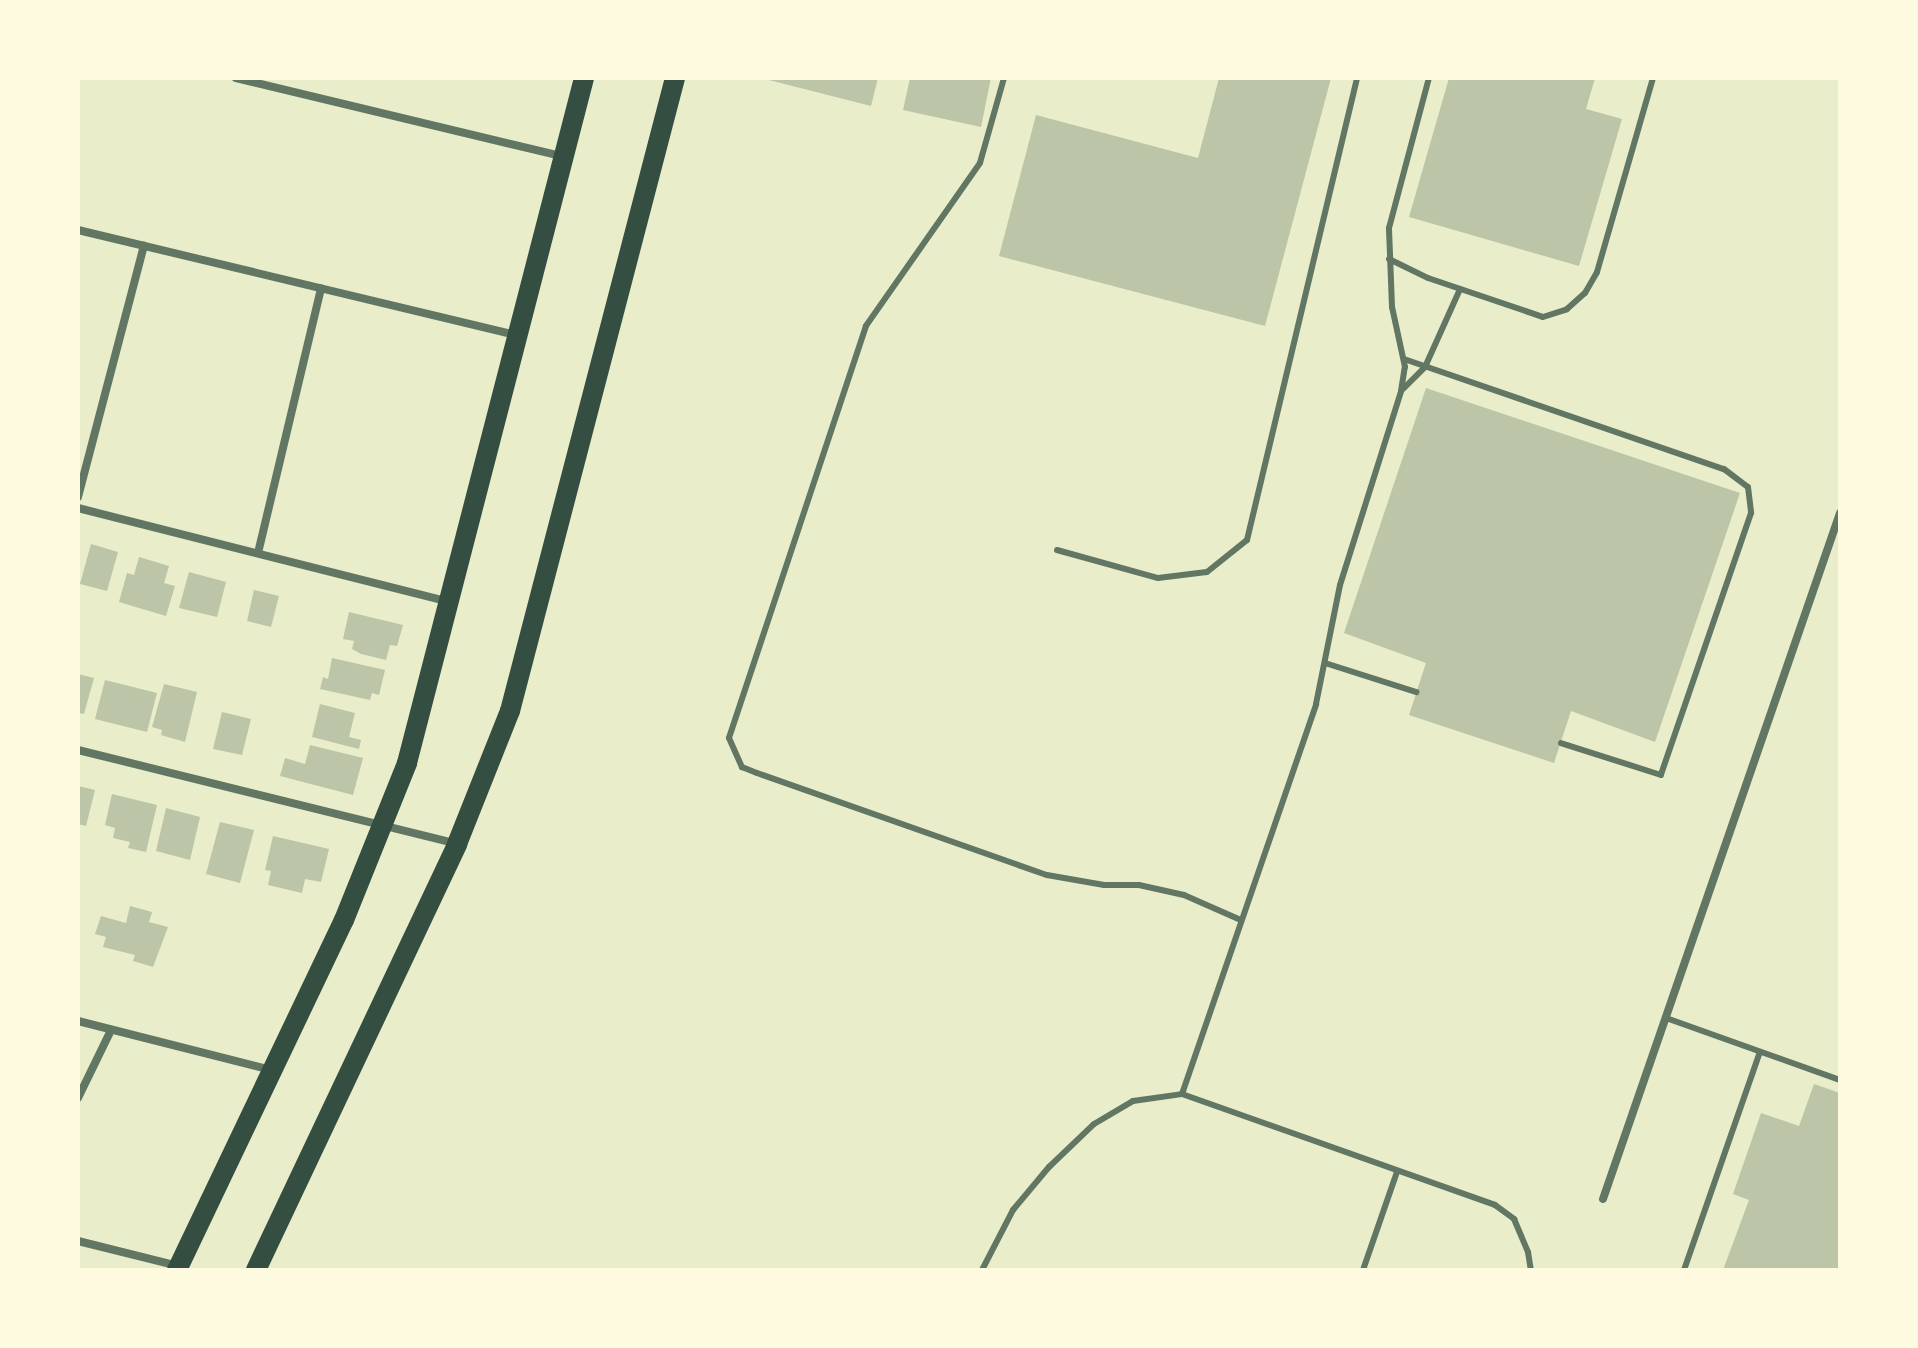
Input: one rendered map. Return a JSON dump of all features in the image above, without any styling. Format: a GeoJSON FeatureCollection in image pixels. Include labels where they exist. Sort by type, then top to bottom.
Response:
{"type":"FeatureCollection","features":[{"type":"Feature","properties":{"kind":"main road"},"geometry":{"type":"LineString","coordinates":[[178,1268],[273,1071],[384,828],[419,723],[584,78]]}},
{"type":"Feature","properties":{"kind":"main road"},"geometry":{"type":"LineString","coordinates":[[256,1270],[457,844],[510,711],[675,78]]}},
{"type":"Feature","properties":{"kind":"street"},"geometry":{"type":"LineString","coordinates":[[236,78],[564,157]]}},
{"type":"Feature","properties":{"kind":"street"},"geometry":{"type":"LineString","coordinates":[[78,230],[518,335]]}},
{"type":"Feature","properties":{"kind":"street"},"geometry":{"type":"LineString","coordinates":[[78,497],[144,246]]}},
{"type":"Feature","properties":{"kind":"street"},"geometry":{"type":"LineString","coordinates":[[258,553],[321,288]]}},
{"type":"Feature","properties":{"kind":"street"},"geometry":{"type":"LineString","coordinates":[[78,508],[449,602]]}},
{"type":"Feature","properties":{"kind":"street"},"geometry":{"type":"LineString","coordinates":[[1603,1199],[1840,513]]}},
{"type":"Feature","properties":{"kind":"street"},"geometry":{"type":"LineString","coordinates":[[78,750],[457,844]]}},
{"type":"Feature","properties":{"kind":"street"},"geometry":{"type":"LineString","coordinates":[[78,1021],[273,1071]]}},
{"type":"Feature","properties":{"kind":"street"},"geometry":{"type":"LineString","coordinates":[[78,1098],[111,1030]]}},
{"type":"Feature","properties":{"kind":"street"},"geometry":{"type":"LineString","coordinates":[[78,1241],[178,1268]]}},
{"type":"Feature","properties":{"kind":"lane"},"geometry":{"type":"LineString","coordinates":[[1004,78],[980,163],[866,326],[729,738],[742,767],[757,773],[1047,875],[1104,885],[1139,885],[1184,895],[1241,920]]}},
{"type":"Feature","properties":{"kind":"lane"},"geometry":{"type":"LineString","coordinates":[[1057,550],[1158,578],[1207,572],[1247,540],[1357,78]]}},
{"type":"Feature","properties":{"kind":"lane"},"geometry":{"type":"LineString","coordinates":[[1182,1094],[1316,704],[1340,585],[1401,391],[1404,359],[1392,307],[1389,228],[1429,78]]}},
{"type":"Feature","properties":{"kind":"lane"},"geometry":{"type":"LineString","coordinates":[[1389,259],[1460,289],[1543,317],[1567,309],[1585,293],[1597,272],[1653,78]]}},
{"type":"Feature","properties":{"kind":"lane"},"geometry":{"type":"LineString","coordinates":[[1401,391],[1425,367],[1460,289]]}},
{"type":"Feature","properties":{"kind":"lane"},"geometry":{"type":"LineString","coordinates":[[1404,359],[1724,469],[1742,479],[1751,496],[1751,513],[1661,775],[1561,743]]}},
{"type":"Feature","properties":{"kind":"lane"},"geometry":{"type":"LineString","coordinates":[[1325,663],[1416,692]]}},
{"type":"Feature","properties":{"kind":"lane"},"geometry":{"type":"LineString","coordinates":[[1666,1018],[1840,1080]]}},
{"type":"Feature","properties":{"kind":"lane"},"geometry":{"type":"LineString","coordinates":[[1684,1270],[1760,1052]]}},
{"type":"Feature","properties":{"kind":"lane"},"geometry":{"type":"LineString","coordinates":[[982,1270],[1013,1210],[1049,1167],[1094,1124],[1133,1101],[1182,1094],[1495,1205],[1514,1219],[1528,1252],[1531,1270]]}},
{"type":"Feature","properties":{"kind":"lane"},"geometry":{"type":"LineString","coordinates":[[1363,1270],[1397,1172]]}},
{"type":"Feature","properties":{"kind":"building"},"geometry":{"type":"Polygon","coordinates":[[[761,78],[878,78],[871,106],[761,78]]]}},
{"type":"Feature","properties":{"kind":"building"},"geometry":{"type":"Polygon","coordinates":[[[910,78],[991,78],[981,127],[903,110],[910,78]]]}},
{"type":"Feature","properties":{"kind":"building"},"geometry":{"type":"Polygon","coordinates":[[[1219,78],[1331,78],[1265,326],[999,256],[1036,115],[1198,158],[1219,78]]]}},
{"type":"Feature","properties":{"kind":"building"},"geometry":{"type":"Polygon","coordinates":[[[1449,78],[1595,78],[1586,109],[1622,119],[1579,266],[1409,217],[1449,78]]]}},
{"type":"Feature","properties":{"kind":"building"},"geometry":{"type":"Polygon","coordinates":[[[1426,388],[1740,493],[1655,742],[1571,711],[1554,763],[1409,715],[1426,663],[1344,633],[1426,388]]]}},
{"type":"Feature","properties":{"kind":"building"},"geometry":{"type":"Polygon","coordinates":[[[91,544],[118,552],[107,591],[80,584],[91,544]]]}},
{"type":"Feature","properties":{"kind":"building"},"geometry":{"type":"Polygon","coordinates":[[[139,557],[169,566],[164,583],[175,586],[166,616],[119,602],[127,573],[134,575],[139,557]]]}},
{"type":"Feature","properties":{"kind":"building"},"geometry":{"type":"Polygon","coordinates":[[[189,572],[226,582],[217,617],[179,608],[189,572]]]}},
{"type":"Feature","properties":{"kind":"building"},"geometry":{"type":"Polygon","coordinates":[[[254,590],[279,596],[271,627],[247,621],[254,590]]]}},
{"type":"Feature","properties":{"kind":"building"},"geometry":{"type":"Polygon","coordinates":[[[349,612],[403,625],[397,646],[390,645],[386,660],[361,654],[352,649],[354,641],[343,639],[349,612]]]}},
{"type":"Feature","properties":{"kind":"building"},"geometry":{"type":"Polygon","coordinates":[[[332,658],[385,670],[379,695],[372,693],[370,700],[320,689],[323,677],[328,679],[332,658]]]}},
{"type":"Feature","properties":{"kind":"building"},"geometry":{"type":"Polygon","coordinates":[[[78,674],[94,678],[84,714],[78,713],[78,674]]]}},
{"type":"Feature","properties":{"kind":"building"},"geometry":{"type":"Polygon","coordinates":[[[105,680],[157,693],[147,732],[95,719],[105,680]]]}},
{"type":"Feature","properties":{"kind":"building"},"geometry":{"type":"Polygon","coordinates":[[[164,684],[197,692],[185,742],[161,735],[162,730],[152,727],[164,684]]]}},
{"type":"Feature","properties":{"kind":"building"},"geometry":{"type":"Polygon","coordinates":[[[320,704],[355,713],[349,737],[361,740],[359,749],[312,737],[320,704]]]}},
{"type":"Feature","properties":{"kind":"building"},"geometry":{"type":"Polygon","coordinates":[[[222,712],[251,719],[242,755],[213,749],[222,712]]]}},
{"type":"Feature","properties":{"kind":"building"},"geometry":{"type":"Polygon","coordinates":[[[310,745],[363,758],[353,795],[280,776],[285,758],[305,764],[310,745]]]}},
{"type":"Feature","properties":{"kind":"building"},"geometry":{"type":"Polygon","coordinates":[[[78,786],[95,790],[86,826],[78,824],[78,786]]]}},
{"type":"Feature","properties":{"kind":"building"},"geometry":{"type":"Polygon","coordinates":[[[112,794],[157,805],[146,852],[128,848],[130,842],[113,838],[115,828],[105,825],[112,794]]]}},
{"type":"Feature","properties":{"kind":"building"},"geometry":{"type":"Polygon","coordinates":[[[166,808],[200,817],[190,860],[156,851],[166,808]]]}},
{"type":"Feature","properties":{"kind":"building"},"geometry":{"type":"Polygon","coordinates":[[[220,822],[254,830],[240,883],[206,874],[220,822]]]}},
{"type":"Feature","properties":{"kind":"building"},"geometry":{"type":"Polygon","coordinates":[[[273,836],[329,849],[321,882],[305,879],[302,893],[268,885],[271,871],[265,870],[273,836]]]}},
{"type":"Feature","properties":{"kind":"building"},"geometry":{"type":"Polygon","coordinates":[[[130,906],[152,912],[149,922],[168,927],[153,967],[133,961],[135,955],[103,947],[106,937],[95,934],[101,916],[126,923],[130,906]]]}},
{"type":"Feature","properties":{"kind":"building"},"geometry":{"type":"Polygon","coordinates":[[[1814,1084],[1840,1093],[1840,1270],[1723,1270],[1749,1200],[1733,1194],[1761,1113],[1799,1126],[1814,1084]]]}}]}
